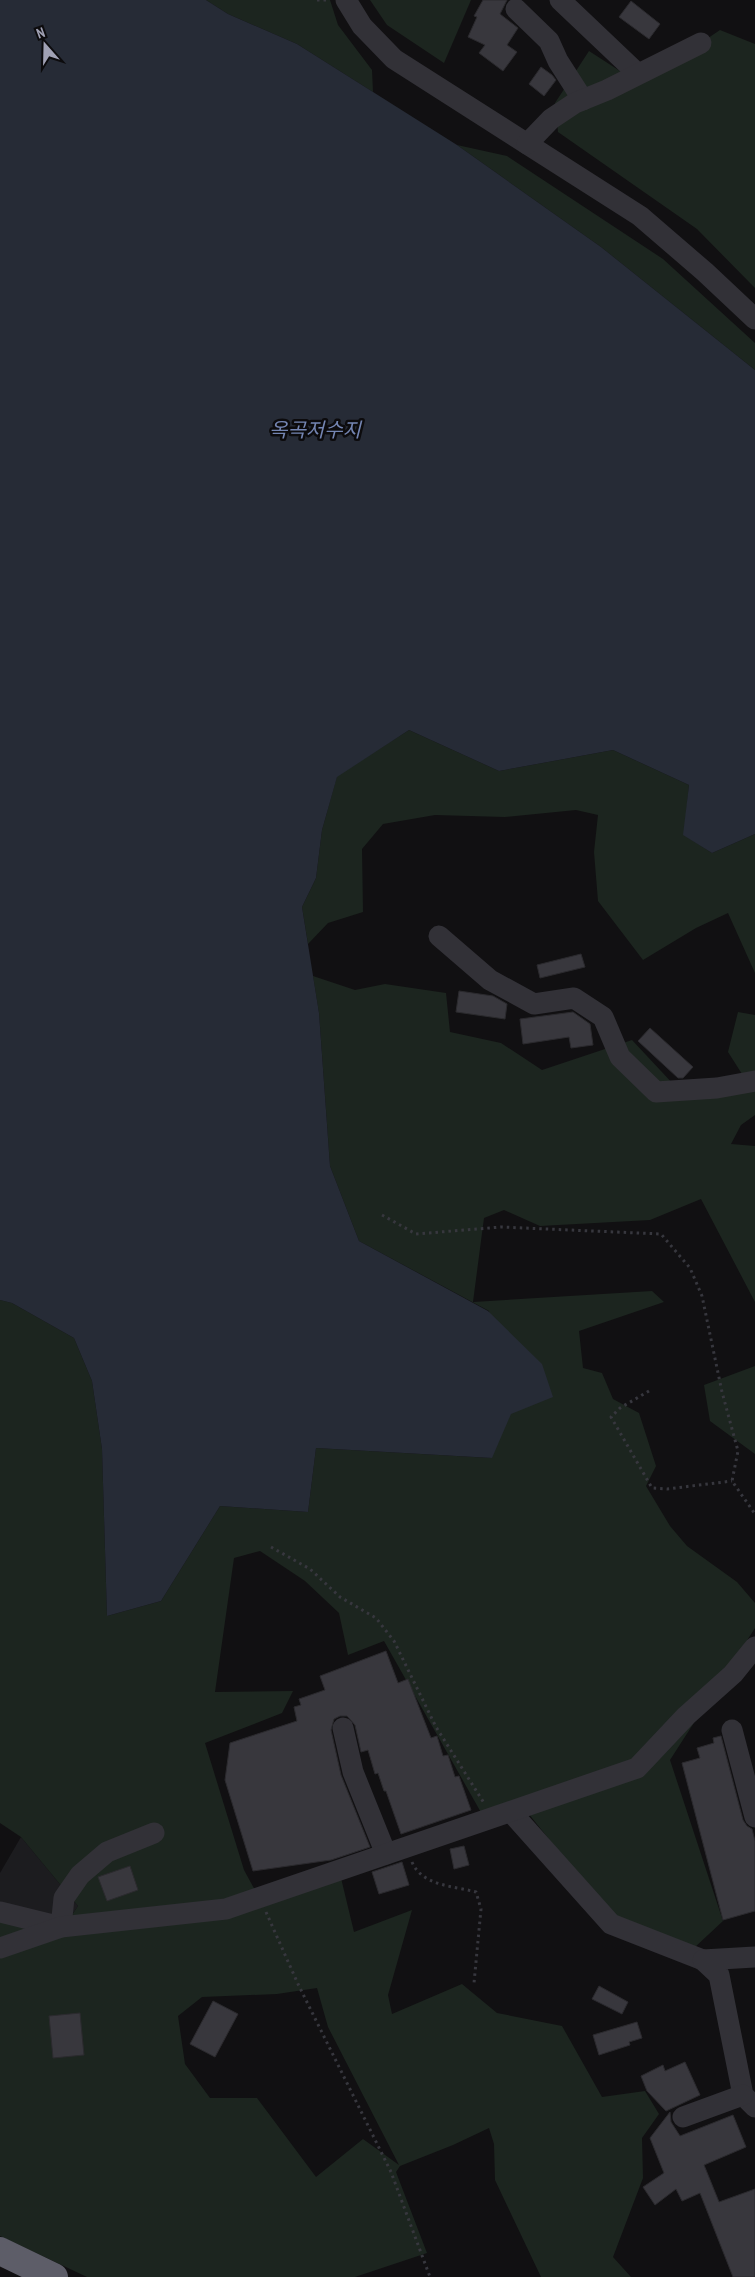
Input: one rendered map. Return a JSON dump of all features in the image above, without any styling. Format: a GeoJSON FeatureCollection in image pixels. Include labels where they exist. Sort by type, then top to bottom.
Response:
{"type":"FeatureCollection","features":[{"type":"Feature","properties":{"kind":"highway"},"geometry":{"type":"LineString","coordinates":[[0,2251],[54,2277]]}},
{"type":"Feature","properties":{"kind":"street"},"geometry":{"type":"LineString","coordinates":[[346,0],[362,26],[394,59],[640,216],[705,272],[755,319]]}},
{"type":"Feature","properties":{"kind":"street"},"geometry":{"type":"LineString","coordinates":[[560,0],[638,74]]}},
{"type":"Feature","properties":{"kind":"street"},"geometry":{"type":"LineString","coordinates":[[516,9],[549,41],[558,62],[583,100]]}},
{"type":"Feature","properties":{"kind":"street"},"geometry":{"type":"LineString","coordinates":[[527,144],[551,119],[583,100],[701,43]]}},
{"type":"Feature","properties":{"kind":"street"},"geometry":{"type":"LineString","coordinates":[[439,936],[490,980],[534,1004],[574,998],[603,1017],[620,1057],[656,1092],[717,1088],[755,1081]]}},
{"type":"Feature","properties":{"kind":"street"},"geometry":{"type":"LineString","coordinates":[[0,1948],[61,1927],[226,1910],[637,1768],[686,1716],[733,1674],[755,1647]]}},
{"type":"Feature","properties":{"kind":"street"},"geometry":{"type":"LineString","coordinates":[[343,1728],[353,1772],[396,1851]]}},
{"type":"Feature","properties":{"kind":"street"},"geometry":{"type":"LineString","coordinates":[[732,1730],[755,1817]]}},
{"type":"Feature","properties":{"kind":"street"},"geometry":{"type":"LineString","coordinates":[[502,1815],[611,1924],[703,1960],[718,1975],[749,2101],[683,2117]]}},
{"type":"Feature","properties":{"kind":"street"},"geometry":{"type":"LineString","coordinates":[[61,1927],[64,1898],[80,1875],[107,1852],[154,1833]]}},
{"type":"Feature","properties":{"kind":"street"},"geometry":{"type":"LineString","coordinates":[[0,1912],[61,1927]]}},
{"type":"Feature","properties":{"kind":"street"},"geometry":{"type":"LineString","coordinates":[[703,1960],[755,1957]]}},
{"type":"Feature","properties":{"kind":"path"},"geometry":{"type":"LineString","coordinates":[[317,0],[327,0]]}},
{"type":"Feature","properties":{"kind":"path"},"geometry":{"type":"LineString","coordinates":[[382,1215],[416,1234],[501,1227],[661,1234],[690,1268],[702,1296],[722,1392],[738,1451],[732,1481],[755,1514]]}},
{"type":"Feature","properties":{"kind":"path"},"geometry":{"type":"LineString","coordinates":[[649,1391],[620,1408],[611,1417],[652,1488],[667,1489],[732,1481]]}},
{"type":"Feature","properties":{"kind":"path"},"geometry":{"type":"LineString","coordinates":[[271,1547],[310,1569],[340,1597],[376,1618],[394,1641],[436,1727],[502,1815]]}},
{"type":"Feature","properties":{"kind":"path"},"geometry":{"type":"LineString","coordinates":[[396,1851],[415,1870],[432,1882],[476,1892],[482,1909],[474,1983]]}},
{"type":"Feature","properties":{"kind":"path"},"geometry":{"type":"LineString","coordinates":[[259,1898],[298,1984],[390,2172],[430,2277]]}},
{"type":"Feature","properties":{"kind":"shaded area"},"geometry":{"type":"Polygon","coordinates":[[[206,0],[330,0],[338,25],[372,70],[373,92],[297,44],[228,14],[206,0]]]}},
{"type":"Feature","properties":{"kind":"shaded area"},"geometry":{"type":"Polygon","coordinates":[[[370,0],[471,0],[444,63],[387,25],[370,0]]]}},
{"type":"Feature","properties":{"kind":"shaded area"},"geometry":{"type":"Polygon","coordinates":[[[720,30],[755,44],[755,288],[697,229],[558,132],[555,103],[589,51],[640,84],[720,30]]]}},
{"type":"Feature","properties":{"kind":"shaded area"},"geometry":{"type":"Polygon","coordinates":[[[457,145],[507,156],[663,259],[755,343],[755,370],[601,247],[457,145]]]}},
{"type":"Feature","properties":{"kind":"shaded area"},"geometry":{"type":"Polygon","coordinates":[[[409,730],[499,771],[613,750],[689,785],[684,835],[712,853],[755,834],[755,973],[728,913],[696,928],[643,960],[598,901],[594,852],[598,815],[576,810],[505,817],[435,815],[383,824],[362,849],[363,912],[328,923],[308,944],[302,907],[316,878],[322,830],[337,776],[409,730]]]}},
{"type":"Feature","properties":{"kind":"shaded area"},"geometry":{"type":"Polygon","coordinates":[[[313,976],[355,990],[385,984],[446,993],[450,1032],[501,1043],[542,1070],[632,1040],[675,1086],[742,1074],[728,1052],[738,1012],[755,1015],[755,1115],[741,1125],[731,1144],[755,1146],[755,1302],[701,1199],[650,1220],[540,1226],[504,1210],[484,1218],[473,1302],[652,1291],[664,1302],[579,1331],[583,1368],[602,1373],[613,1399],[639,1413],[656,1466],[646,1486],[670,1526],[687,1546],[737,1582],[755,1603],[755,1628],[670,1760],[723,1921],[694,1948],[613,1919],[520,1803],[483,1816],[384,1641],[348,1655],[339,1613],[305,1581],[260,1551],[234,1558],[215,1692],[293,1691],[282,1713],[205,1743],[244,1870],[256,1892],[341,1878],[354,1932],[412,1910],[388,1995],[392,2014],[462,1984],[497,2013],[562,2026],[602,2097],[645,2091],[659,2114],[642,2138],[643,2178],[613,2257],[631,2277],[541,2277],[495,2180],[494,2144],[489,2128],[400,2166],[396,2172],[427,2253],[355,2277],[87,2277],[0,2236],[0,1903],[68,1921],[78,1906],[21,1837],[0,1823],[0,1300],[12,1303],[74,1338],[92,1381],[102,1449],[107,1616],[161,1601],[220,1506],[308,1512],[316,1448],[492,1458],[489,1311],[359,1241],[330,1166],[319,1013],[313,976]],[[317,1988],[277,1994],[202,1997],[178,2016],[185,2064],[210,2098],[257,2098],[316,2177],[363,2139],[399,2165],[328,2027],[317,1988]]]}},
{"type":"Feature","properties":{"kind":"shaded area"},"geometry":{"type":"Polygon","coordinates":[[[755,1366],[755,1454],[710,1421],[704,1385],[755,1366]]]}},
{"type":"Feature","properties":{"kind":"shaded area"},"geometry":{"type":"Polygon","coordinates":[[[21,1837],[78,1906],[68,1921],[0,1903],[0,1873],[21,1837]]]}},
{"type":"Feature","properties":{"kind":"water","name":"옥곡저수지"},"geometry":{"type":"Polygon","coordinates":[[[0,0],[206,0],[228,14],[297,44],[457,145],[601,247],[755,370],[755,834],[712,853],[683,835],[689,785],[613,750],[499,771],[409,730],[337,777],[322,830],[316,878],[302,907],[319,1013],[330,1166],[359,1241],[488,1311],[542,1364],[553,1397],[511,1414],[492,1458],[316,1448],[308,1512],[220,1506],[161,1601],[107,1616],[102,1449],[92,1381],[74,1338],[12,1303],[0,1300],[0,0]]]}},
{"type":"Feature","properties":{"kind":"building"},"geometry":{"type":"Polygon","coordinates":[[[483,0],[507,0],[500,14],[518,28],[507,45],[517,52],[503,71],[479,53],[485,45],[468,37],[477,17],[474,16],[483,0]]]}},
{"type":"Feature","properties":{"kind":"building"},"geometry":{"type":"Polygon","coordinates":[[[631,1],[660,24],[649,39],[619,17],[631,1]]]}},
{"type":"Feature","properties":{"kind":"building"},"geometry":{"type":"Polygon","coordinates":[[[541,67],[556,80],[544,96],[529,84],[541,67]]]}},
{"type":"Feature","properties":{"kind":"building"},"geometry":{"type":"Polygon","coordinates":[[[581,954],[585,967],[540,978],[537,965],[581,954]]]}},
{"type":"Feature","properties":{"kind":"building"},"geometry":{"type":"Polygon","coordinates":[[[459,991],[493,996],[507,1004],[505,1019],[456,1012],[459,991]]]}},
{"type":"Feature","properties":{"kind":"building"},"geometry":{"type":"Polygon","coordinates":[[[573,1012],[590,1024],[593,1045],[571,1048],[569,1037],[523,1044],[520,1019],[573,1012]]]}},
{"type":"Feature","properties":{"kind":"building"},"geometry":{"type":"Polygon","coordinates":[[[650,1028],[693,1067],[683,1078],[678,1078],[638,1041],[650,1028]]]}},
{"type":"Feature","properties":{"kind":"building"},"geometry":{"type":"Polygon","coordinates":[[[386,1651],[398,1683],[408,1679],[431,1738],[437,1736],[443,1756],[448,1755],[455,1777],[459,1776],[471,1810],[401,1834],[386,1791],[384,1791],[378,1773],[375,1774],[368,1750],[361,1752],[355,1725],[347,1716],[340,1716],[334,1719],[331,1730],[341,1775],[370,1847],[331,1860],[253,1871],[225,1780],[230,1743],[297,1721],[294,1707],[301,1705],[299,1699],[325,1690],[320,1676],[386,1651]]]}},
{"type":"Feature","properties":{"kind":"building"},"geometry":{"type":"Polygon","coordinates":[[[721,1736],[743,1820],[752,1829],[755,1841],[755,1911],[723,1920],[682,1763],[700,1758],[697,1748],[714,1743],[713,1738],[721,1736]]]}},
{"type":"Feature","properties":{"kind":"building"},"geometry":{"type":"Polygon","coordinates":[[[464,1846],[469,1865],[454,1869],[450,1849],[464,1846]]]}},
{"type":"Feature","properties":{"kind":"building"},"geometry":{"type":"Polygon","coordinates":[[[402,1862],[409,1885],[379,1894],[372,1872],[402,1862]]]}},
{"type":"Feature","properties":{"kind":"building"},"geometry":{"type":"Polygon","coordinates":[[[130,1866],[138,1890],[107,1901],[98,1877],[130,1866]]]}},
{"type":"Feature","properties":{"kind":"building"},"geometry":{"type":"Polygon","coordinates":[[[599,1986],[628,2002],[622,2014],[592,1999],[599,1986]]]}},
{"type":"Feature","properties":{"kind":"building"},"geometry":{"type":"Polygon","coordinates":[[[213,2001],[238,2014],[215,2057],[190,2044],[213,2001]]]}},
{"type":"Feature","properties":{"kind":"building"},"geometry":{"type":"Polygon","coordinates":[[[80,2013],[84,2055],[53,2058],[49,2016],[80,2013]]]}},
{"type":"Feature","properties":{"kind":"building"},"geometry":{"type":"Polygon","coordinates":[[[637,2022],[642,2038],[629,2042],[630,2045],[599,2055],[593,2035],[637,2022]]]}},
{"type":"Feature","properties":{"kind":"building"},"geometry":{"type":"Polygon","coordinates":[[[685,2062],[700,2095],[666,2111],[647,2091],[641,2076],[663,2065],[665,2071],[685,2062]]]}},
{"type":"Feature","properties":{"kind":"building"},"geometry":{"type":"Polygon","coordinates":[[[670,2112],[671,2122],[680,2136],[733,2115],[746,2147],[704,2165],[719,2202],[755,2189],[755,2277],[733,2277],[700,2193],[682,2201],[676,2189],[655,2205],[643,2187],[664,2173],[650,2138],[670,2112]]]}}]}
